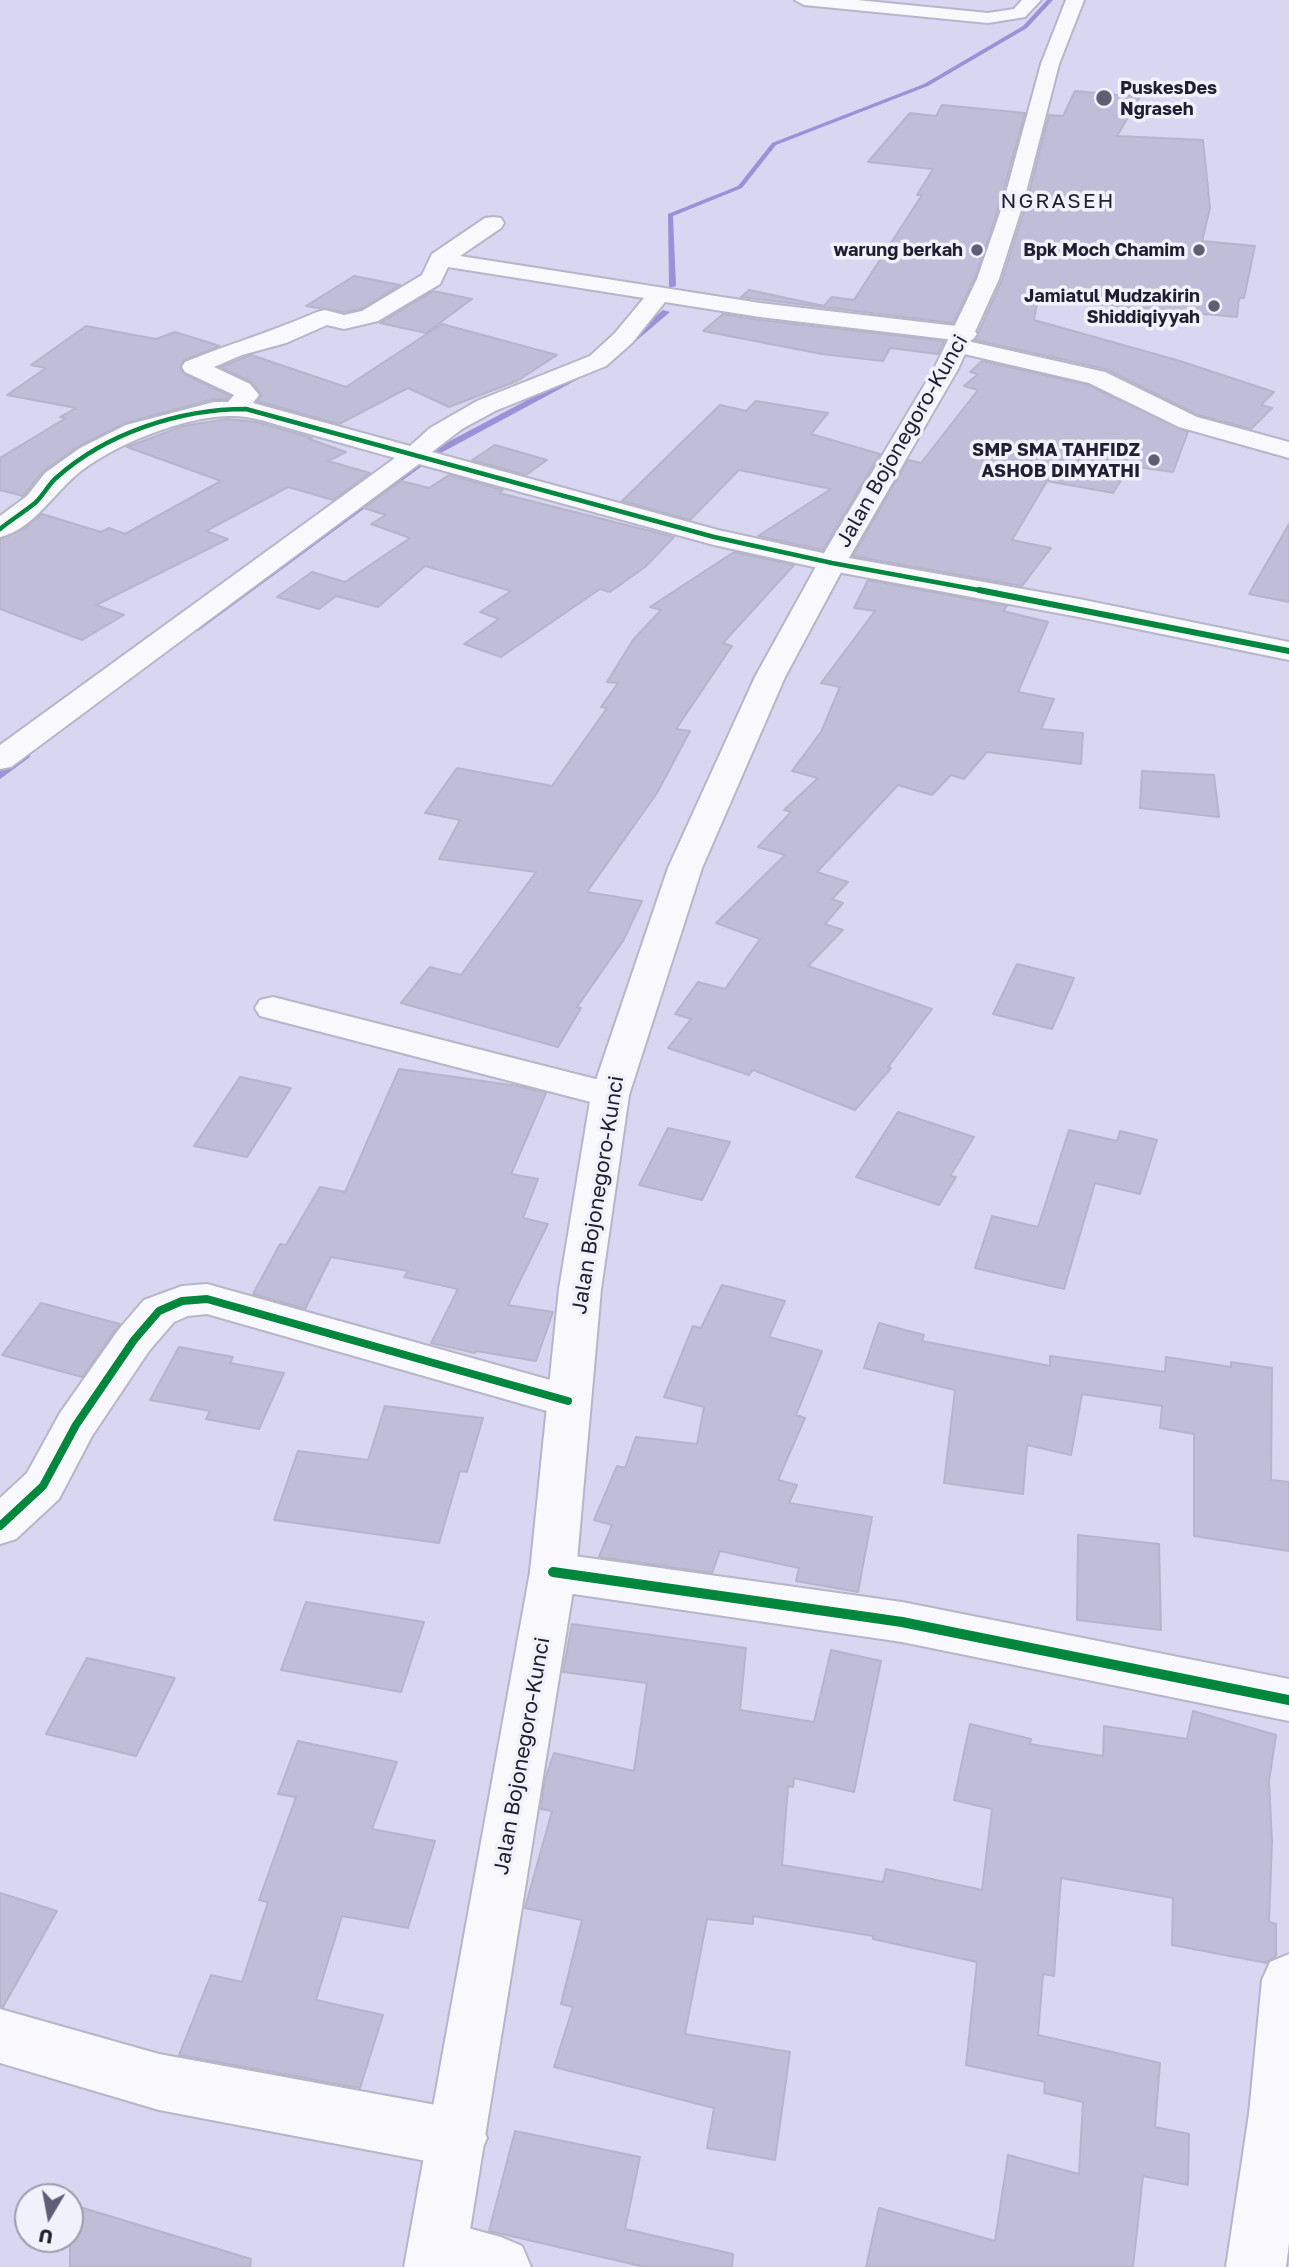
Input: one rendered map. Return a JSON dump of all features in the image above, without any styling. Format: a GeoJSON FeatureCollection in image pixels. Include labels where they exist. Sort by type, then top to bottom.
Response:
{"type":"FeatureCollection","features":[{"type":"Feature","properties":{"kind":"street"},"geometry":{"type":"LineString","coordinates":[[804,0],[988,18],[1019,13],[1032,0]]}},
{"type":"Feature","properties":{"kind":"street","name":"Jalan Bojonegoro-Kunci"},"geometry":{"type":"LineString","coordinates":[[436,2258],[553,1572],[580,1289],[610,1095],[685,868],[769,677],[962,340],[1000,246],[1050,64],[1075,0]]}},
{"type":"Feature","properties":{"kind":"street"},"geometry":{"type":"LineString","coordinates":[[236,408],[247,395],[241,389],[194,367],[234,350],[278,338],[325,317],[344,323],[370,316],[432,279],[440,259],[493,223]]}},
{"type":"Feature","properties":{"kind":"street"},"geometry":{"type":"LineString","coordinates":[[440,259],[962,340],[1096,377],[1188,422],[1289,450]]}},
{"type":"Feature","properties":{"kind":"street"},"geometry":{"type":"LineString","coordinates":[[427,459],[426,441],[463,419],[534,384],[597,362],[667,295]]}},
{"type":"Feature","properties":{"kind":"street"},"geometry":{"type":"LineString","coordinates":[[0,529],[36,502],[54,479],[89,453],[135,430],[214,409],[236,408],[714,537],[832,563],[1079,608],[1289,651]]}},
{"type":"Feature","properties":{"kind":"street"},"geometry":{"type":"LineString","coordinates":[[0,761],[427,459]]}},
{"type":"Feature","properties":{"kind":"street"},"geometry":{"type":"LineString","coordinates":[[273,1008],[610,1095]]}},
{"type":"Feature","properties":{"kind":"street"},"geometry":{"type":"LineString","coordinates":[[0,1526],[43,1486],[76,1425],[134,1340],[159,1311],[182,1301],[207,1299],[568,1401]]}},
{"type":"Feature","properties":{"kind":"street"},"geometry":{"type":"LineString","coordinates":[[553,1572],[902,1622],[1289,1700]]}},
{"type":"Feature","properties":{"kind":"street"},"geometry":{"type":"LineString","coordinates":[[1256,2267],[1277,2114],[1289,1980]]}},
{"type":"Feature","properties":{"kind":"street"},"geometry":{"type":"LineString","coordinates":[[0,2036],[159,2082],[458,2138]]}},
{"type":"Feature","properties":{"kind":"street"},"geometry":{"type":"LineString","coordinates":[[436,2258],[501,2267]]}},
{"type":"Feature","properties":{"kind":"building"},"geometry":{"type":"Polygon","coordinates":[[[1075,91],[1140,97],[1117,136],[1203,140],[1210,208],[1202,241],[1255,246],[1244,298],[1239,298],[1237,317],[1038,299],[1034,320],[1180,361],[1274,392],[1261,405],[1272,408],[1251,429],[1198,415],[1106,369],[975,340],[1002,280],[1026,205],[1049,115],[1063,116],[1075,91]]]}},
{"type":"Feature","properties":{"kind":"building"},"geometry":{"type":"Polygon","coordinates":[[[942,105],[1025,113],[1000,203],[975,278],[953,323],[741,297],[749,290],[824,306],[832,297],[854,300],[922,195],[917,195],[933,169],[868,162],[910,113],[936,116],[942,105]]]}},
{"type":"Feature","properties":{"kind":"building"},"geometry":{"type":"Polygon","coordinates":[[[354,276],[400,285],[361,309],[344,312],[306,306],[354,276]]]}},
{"type":"Feature","properties":{"kind":"building"},"geometry":{"type":"Polygon","coordinates":[[[433,291],[472,299],[426,333],[380,323],[433,291]]]}},
{"type":"Feature","properties":{"kind":"building"},"geometry":{"type":"Polygon","coordinates":[[[723,314],[944,341],[938,354],[890,348],[883,361],[822,354],[703,331],[723,314]]]}},
{"type":"Feature","properties":{"kind":"building"},"geometry":{"type":"Polygon","coordinates":[[[442,324],[557,355],[517,381],[449,407],[408,388],[339,424],[257,401],[262,395],[252,382],[220,367],[251,355],[346,387],[442,324]]]}},
{"type":"Feature","properties":{"kind":"building"},"geometry":{"type":"Polygon","coordinates":[[[86,326],[156,339],[175,332],[220,346],[184,360],[180,368],[184,374],[230,396],[227,399],[213,399],[125,423],[79,446],[43,471],[23,496],[0,490],[0,458],[66,418],[60,417],[76,408],[7,395],[46,368],[31,365],[86,326]]]}},
{"type":"Feature","properties":{"kind":"building"},"geometry":{"type":"Polygon","coordinates":[[[982,361],[1088,385],[1188,432],[1173,472],[1130,466],[1113,493],[1047,481],[1012,540],[1051,548],[1022,586],[853,556],[908,460],[921,463],[978,390],[964,386],[978,374],[970,372],[982,361]]]}},
{"type":"Feature","properties":{"kind":"building"},"geometry":{"type":"Polygon","coordinates":[[[756,401],[828,413],[811,434],[880,454],[823,550],[758,536],[831,489],[739,470],[690,520],[622,501],[720,405],[746,411],[756,401]]]}},
{"type":"Feature","properties":{"kind":"building"},"geometry":{"type":"Polygon","coordinates":[[[227,419],[257,422],[312,438],[309,439],[346,452],[328,461],[370,473],[333,500],[288,487],[206,531],[228,539],[96,605],[124,615],[82,640],[0,609],[0,539],[25,528],[42,514],[101,532],[109,528],[125,534],[221,481],[127,447],[183,426],[227,419]]]}},
{"type":"Feature","properties":{"kind":"building"},"geometry":{"type":"Polygon","coordinates":[[[495,445],[547,460],[526,475],[472,460],[495,445]]]}},
{"type":"Feature","properties":{"kind":"building"},"geometry":{"type":"Polygon","coordinates":[[[449,475],[503,490],[499,493],[674,537],[645,567],[610,592],[600,589],[501,657],[464,644],[499,619],[480,612],[511,591],[425,566],[378,607],[336,596],[319,609],[277,597],[312,572],[345,582],[410,538],[371,524],[386,515],[364,508],[401,481],[429,488],[449,475]]]}},
{"type":"Feature","properties":{"kind":"building"},"geometry":{"type":"Polygon","coordinates":[[[1289,524],[1289,602],[1249,594],[1289,524]]]}},
{"type":"Feature","properties":{"kind":"building"},"geometry":{"type":"Polygon","coordinates":[[[734,552],[794,565],[723,643],[732,646],[676,729],[690,731],[657,793],[587,892],[642,901],[623,941],[577,1007],[581,1008],[558,1047],[401,1003],[430,967],[461,975],[536,872],[439,859],[460,820],[425,813],[457,768],[552,786],[607,708],[601,707],[618,683],[607,682],[633,640],[661,610],[650,607],[734,552]]]}},
{"type":"Feature","properties":{"kind":"building"},"geometry":{"type":"Polygon","coordinates":[[[868,580],[1007,606],[1003,611],[1048,622],[1018,692],[1054,699],[1041,729],[1083,733],[1081,764],[987,752],[964,779],[951,775],[932,795],[898,785],[817,872],[848,882],[832,899],[843,903],[825,924],[843,930],[808,966],[932,1009],[888,1067],[891,1068],[855,1110],[753,1070],[749,1075],[668,1048],[691,1019],[675,1014],[698,982],[725,989],[760,939],[716,923],[785,855],[758,847],[791,812],[784,810],[818,778],[792,771],[821,732],[840,687],[821,683],[875,611],[854,608],[868,580]]]}},
{"type":"Feature","properties":{"kind":"building"},"geometry":{"type":"Polygon","coordinates":[[[1142,771],[1214,775],[1219,817],[1140,808],[1142,771]]]}},
{"type":"Feature","properties":{"kind":"building"},"geometry":{"type":"Polygon","coordinates":[[[1017,964],[1074,978],[1052,1029],[993,1014],[1017,964]]]}},
{"type":"Feature","properties":{"kind":"building"},"geometry":{"type":"Polygon","coordinates":[[[399,1069],[518,1086],[546,1093],[511,1174],[538,1179],[523,1218],[548,1224],[508,1305],[553,1312],[536,1361],[476,1351],[475,1353],[431,1343],[458,1289],[404,1277],[408,1271],[331,1257],[305,1309],[253,1294],[280,1244],[286,1245],[320,1187],[345,1192],[399,1069]]]}},
{"type":"Feature","properties":{"kind":"building"},"geometry":{"type":"Polygon","coordinates":[[[240,1077],[291,1088],[247,1157],[194,1146],[240,1077]]]}},
{"type":"Feature","properties":{"kind":"building"},"geometry":{"type":"Polygon","coordinates":[[[898,1112],[974,1137],[950,1176],[956,1177],[939,1205],[856,1177],[898,1112]]]}},
{"type":"Feature","properties":{"kind":"building"},"geometry":{"type":"Polygon","coordinates":[[[668,1128],[730,1142],[702,1200],[639,1185],[668,1128]]]}},
{"type":"Feature","properties":{"kind":"building"},"geometry":{"type":"Polygon","coordinates":[[[1069,1130],[1117,1141],[1120,1131],[1157,1140],[1140,1194],[1095,1183],[1064,1289],[975,1268],[992,1216],[1038,1227],[1069,1130]]]}},
{"type":"Feature","properties":{"kind":"building"},"geometry":{"type":"Polygon","coordinates":[[[722,1285],[785,1301],[769,1337],[822,1351],[796,1415],[805,1418],[778,1480],[797,1485],[789,1503],[872,1517],[858,1592],[796,1581],[799,1568],[720,1551],[712,1573],[599,1557],[612,1525],[594,1520],[617,1466],[625,1468],[636,1437],[697,1444],[704,1407],[664,1397],[693,1326],[701,1328],[722,1285]]]}},
{"type":"Feature","properties":{"kind":"building"},"geometry":{"type":"Polygon","coordinates":[[[41,1303],[120,1324],[82,1377],[2,1355],[41,1303]]]}},
{"type":"Feature","properties":{"kind":"building"},"geometry":{"type":"Polygon","coordinates":[[[879,1323],[924,1335],[922,1341],[1050,1366],[1050,1356],[1165,1372],[1166,1357],[1231,1367],[1231,1362],[1272,1368],[1271,1480],[1289,1482],[1289,1551],[1194,1536],[1194,1434],[1160,1428],[1162,1406],[1082,1394],[1071,1455],[1027,1445],[1023,1494],[944,1483],[955,1390],[864,1368],[879,1323]]]}},
{"type":"Feature","properties":{"kind":"building"},"geometry":{"type":"Polygon","coordinates":[[[179,1347],[233,1357],[230,1363],[284,1373],[259,1429],[206,1419],[210,1411],[150,1400],[179,1347]]]}},
{"type":"Feature","properties":{"kind":"building"},"geometry":{"type":"Polygon","coordinates":[[[385,1406],[483,1418],[467,1472],[460,1471],[439,1543],[274,1520],[298,1451],[368,1460],[385,1406]]]}},
{"type":"Feature","properties":{"kind":"building"},"geometry":{"type":"Polygon","coordinates":[[[1078,1535],[1159,1544],[1161,1630],[1077,1620],[1078,1535]]]}},
{"type":"Feature","properties":{"kind":"building"},"geometry":{"type":"Polygon","coordinates":[[[306,1602],[424,1622],[401,1692],[281,1670],[306,1602]]]}},
{"type":"Feature","properties":{"kind":"building"},"geometry":{"type":"Polygon","coordinates":[[[572,1624],[746,1648],[740,1710],[814,1722],[831,1650],[881,1661],[854,1792],[794,1778],[793,1787],[788,1786],[782,1865],[883,1882],[886,1869],[982,1890],[992,1809],[954,1800],[970,1724],[1031,1739],[1030,1744],[1103,1756],[1104,1726],[1187,1739],[1193,1711],[1276,1735],[1269,1781],[1272,1841],[1269,1922],[1276,1924],[1276,1956],[1267,1963],[1172,1945],[1173,1898],[1061,1878],[1054,1976],[1043,1974],[1038,2035],[1160,2063],[1155,2127],[1189,2134],[1188,2185],[1143,2176],[1133,2267],[866,2267],[879,2208],[995,2241],[1008,2155],[1079,2174],[1083,2102],[1044,2093],[1045,2082],[966,2065],[977,1962],[873,1939],[873,1936],[753,1916],[753,1924],[707,1919],[685,2034],[790,2052],[775,2160],[707,2148],[714,2108],[554,2067],[573,2007],[561,2004],[582,1920],[525,1908],[552,1811],[541,1809],[545,1779],[554,1753],[634,1771],[647,1683],[563,1672],[572,1624]]]}},
{"type":"Feature","properties":{"kind":"building"},"geometry":{"type":"Polygon","coordinates":[[[87,1658],[175,1678],[136,1756],[46,1734],[87,1658]]]}},
{"type":"Feature","properties":{"kind":"building"},"geometry":{"type":"Polygon","coordinates":[[[298,1741],[397,1762],[372,1829],[435,1841],[408,1928],[342,1916],[316,2000],[383,2015],[360,2088],[179,2055],[211,1975],[242,1982],[268,1902],[259,1900],[296,1797],[278,1794],[298,1741]]]}},
{"type":"Feature","properties":{"kind":"building"},"geometry":{"type":"Polygon","coordinates":[[[0,1893],[57,1911],[3,2007],[0,2007],[0,1893]]]}},
{"type":"Feature","properties":{"kind":"building"},"geometry":{"type":"Polygon","coordinates":[[[515,2131],[640,2157],[625,2229],[733,2254],[732,2267],[645,2267],[489,2231],[515,2131]]]}},
{"type":"Feature","properties":{"kind":"building"},"geometry":{"type":"Polygon","coordinates":[[[84,2208],[251,2259],[250,2267],[70,2267],[70,2253],[84,2253],[84,2208]]]}},
{"type":"Feature","properties":{"kind":"waterway"},"geometry":{"type":"LineString","coordinates":[[672,286],[670,215],[740,187],[774,144],[926,85],[1025,27],[1050,0]]}},
{"type":"Feature","properties":{"kind":"waterway"},"geometry":{"type":"LineString","coordinates":[[626,345],[666,312]]}},
{"type":"Feature","properties":{"kind":"waterway"},"geometry":{"type":"LineString","coordinates":[[195,629],[434,453],[604,363]]}},
{"type":"Feature","properties":{"kind":"waterway"},"geometry":{"type":"LineString","coordinates":[[0,776],[26,755]]}},
{"type":"Feature","properties":{"kind":"cycle path"},"geometry":{"type":"LineString","coordinates":[[0,529],[36,502],[54,479],[89,453],[135,430],[214,409],[246,409],[714,537],[832,563],[1079,608],[1289,651]]}},
{"type":"Feature","properties":{"kind":"cycle path"},"geometry":{"type":"LineString","coordinates":[[0,1526],[43,1486],[76,1425],[134,1340],[159,1311],[182,1301],[207,1299],[568,1401]]}},
{"type":"Feature","properties":{"kind":"cycle path"},"geometry":{"type":"LineString","coordinates":[[553,1572],[902,1622],[1289,1700]]}},
{"type":"Feature","properties":{"kind":"place","name":"PuskesDes Ngraseh"},"geometry":{"type":"Point","coordinates":[1104,98]}},
{"type":"Feature","properties":{"kind":"place","name":"warung berkah"},"geometry":{"type":"Point","coordinates":[977,250]}},
{"type":"Feature","properties":{"kind":"place","name":"Bpk Moch Chamim"},"geometry":{"type":"Point","coordinates":[1199,250]}},
{"type":"Feature","properties":{"kind":"place","name":"Jamiatul Mudzakirin Shiddiqiyyah"},"geometry":{"type":"Point","coordinates":[1214,306]}},
{"type":"Feature","properties":{"kind":"place","name":"SMP SMA TAHFIDZ ASHOB DIMYATHI"},"geometry":{"type":"Point","coordinates":[1154,460]}},
{"type":"Feature","properties":{"kind":"district","name":"NGRASEH"},"geometry":{"type":"Point","coordinates":[1058,201]}}]}
